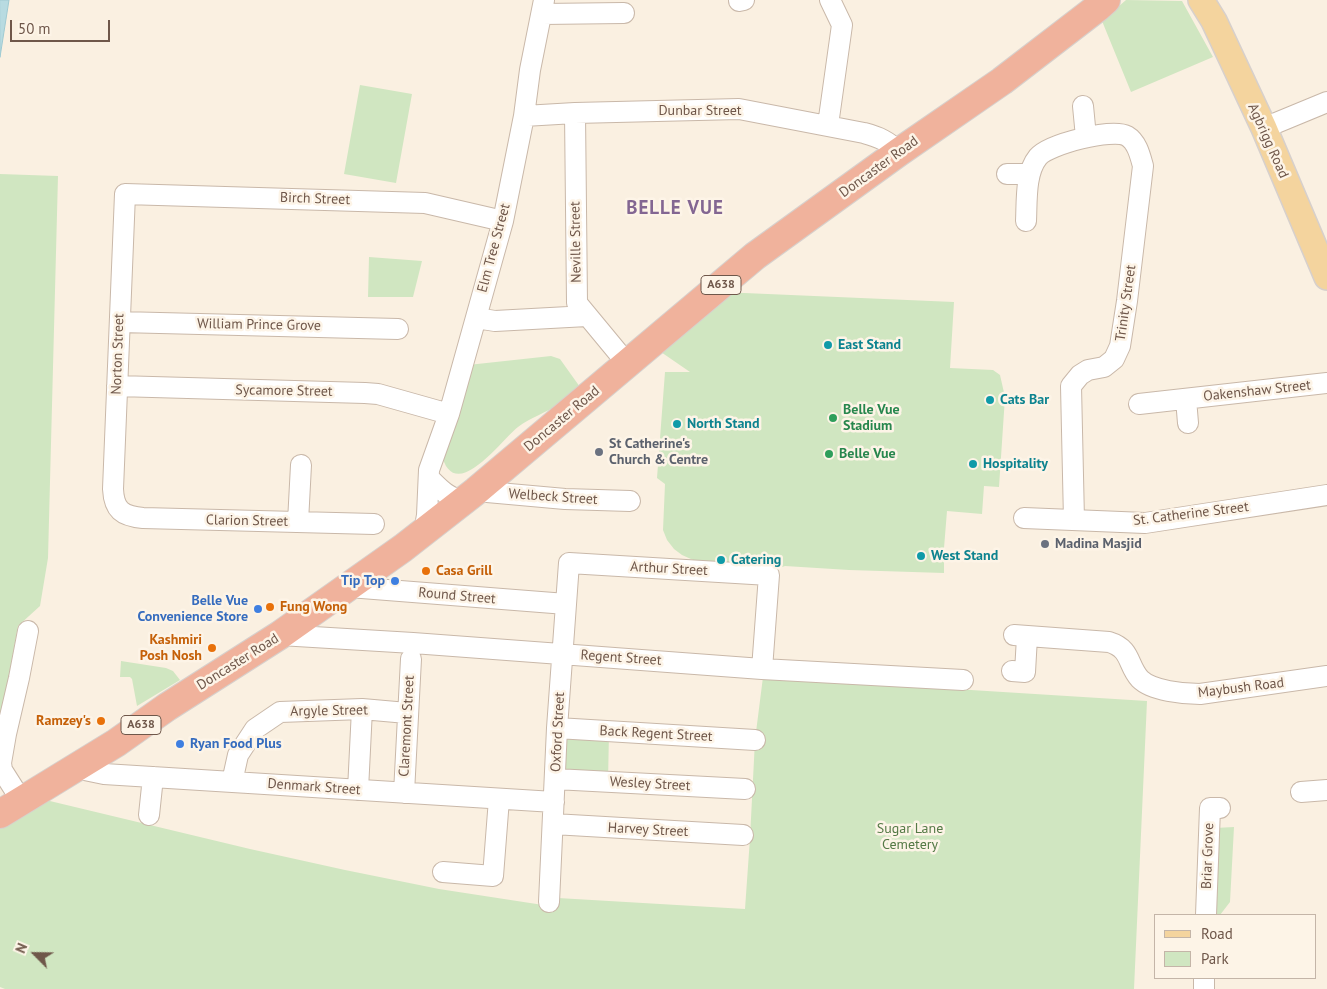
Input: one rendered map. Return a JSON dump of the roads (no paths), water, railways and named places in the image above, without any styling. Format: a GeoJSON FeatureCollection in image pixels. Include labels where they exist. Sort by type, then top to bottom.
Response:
{"type":"FeatureCollection","features":[{"type":"Feature","properties":{"kind":"highway","name":"Doncaster Road"},"geometry":{"type":"LineString","coordinates":[[11,807],[116,743],[167,707],[280,635],[424,533],[755,256],[899,152],[1002,81],[1106,0]]}},
{"type":"Feature","properties":{"kind":"main road","name":"Agbrigg Road"},"geometry":{"type":"LineString","coordinates":[[1202,2],[1214,21],[1324,263]]}},
{"type":"Feature","properties":{"kind":"street"},"geometry":{"type":"LineString","coordinates":[[739,0],[744,0]]}},
{"type":"Feature","properties":{"kind":"street"},"geometry":{"type":"LineString","coordinates":[[828,125],[842,24],[830,0]]}},
{"type":"Feature","properties":{"kind":"street","name":"Elm Tree Street"},"geometry":{"type":"LineString","coordinates":[[424,533],[431,464],[448,414],[503,221],[543,7],[624,13]]}},
{"type":"Feature","properties":{"kind":"street"},"geometry":{"type":"LineString","coordinates":[[1264,128],[1327,102]]}},
{"type":"Feature","properties":{"kind":"street"},"geometry":{"type":"LineString","coordinates":[[1083,106],[1086,138]]}},
{"type":"Feature","properties":{"kind":"street","name":"Dunbar Street"},"geometry":{"type":"LineString","coordinates":[[524,116],[739,109],[828,125],[876,136],[891,143],[899,152]]}},
{"type":"Feature","properties":{"kind":"street","name":"Neville Street"},"geometry":{"type":"LineString","coordinates":[[575,113],[577,303],[620,355]]}},
{"type":"Feature","properties":{"kind":"street","name":"Trinity Street"},"geometry":{"type":"LineString","coordinates":[[1026,221],[1029,174],[1038,157],[1047,150],[1086,138],[1120,134],[1128,137],[1140,152],[1143,166],[1120,346],[1114,359],[1104,367],[1088,370],[1080,375],[1071,386],[1074,520]]}},
{"type":"Feature","properties":{"kind":"street"},"geometry":{"type":"LineString","coordinates":[[1008,174],[1029,174]]}},
{"type":"Feature","properties":{"kind":"street","name":"Birch Street"},"geometry":{"type":"LineString","coordinates":[[125,194],[425,203],[503,221]]}},
{"type":"Feature","properties":{"kind":"street","name":"Norton Street"},"geometry":{"type":"LineString","coordinates":[[121,512],[115,502],[113,489],[125,194]]}},
{"type":"Feature","properties":{"kind":"street"},"geometry":{"type":"LineString","coordinates":[[476,318],[495,321],[587,316]]}},
{"type":"Feature","properties":{"kind":"street","name":"William Prince Grove"},"geometry":{"type":"LineString","coordinates":[[120,322],[398,329]]}},
{"type":"Feature","properties":{"kind":"street","name":"Oakenshaw Street"},"geometry":{"type":"LineString","coordinates":[[1139,404],[1327,383]]}},
{"type":"Feature","properties":{"kind":"street","name":"Sycamore Street"},"geometry":{"type":"LineString","coordinates":[[117,386],[378,394],[448,414]]}},
{"type":"Feature","properties":{"kind":"street","name":"Oakenshaw Street"},"geometry":{"type":"LineString","coordinates":[[1186,399],[1188,423]]}},
{"type":"Feature","properties":{"kind":"street"},"geometry":{"type":"LineString","coordinates":[[298,522],[301,466]]}},
{"type":"Feature","properties":{"kind":"street"},"geometry":{"type":"LineString","coordinates":[[429,478],[451,498],[470,496]]}},
{"type":"Feature","properties":{"kind":"street","name":"St. Catherine Street"},"geometry":{"type":"LineString","coordinates":[[1024,518],[1145,522],[1327,495]]}},
{"type":"Feature","properties":{"kind":"street","name":"Welbeck Street"},"geometry":{"type":"LineString","coordinates":[[470,496],[630,501]]}},
{"type":"Feature","properties":{"kind":"street","name":"Clarion Street"},"geometry":{"type":"LineString","coordinates":[[121,512],[143,518],[374,524]]}},
{"type":"Feature","properties":{"kind":"street","name":"Arthur Street"},"geometry":{"type":"LineString","coordinates":[[569,563],[769,575],[762,669]]}},
{"type":"Feature","properties":{"kind":"street","name":"Oxford Street"},"geometry":{"type":"LineString","coordinates":[[549,902],[557,728],[569,563]]}},
{"type":"Feature","properties":{"kind":"street","name":"Round Street"},"geometry":{"type":"LineString","coordinates":[[349,587],[566,604]]}},
{"type":"Feature","properties":{"kind":"street"},"geometry":{"type":"LineString","coordinates":[[11,807],[1,763],[28,631]]}},
{"type":"Feature","properties":{"kind":"street","name":"Regent Street"},"geometry":{"type":"LineString","coordinates":[[280,635],[412,651],[562,654],[762,669],[962,680]]}},
{"type":"Feature","properties":{"kind":"street","name":"Maybush Road"},"geometry":{"type":"LineString","coordinates":[[1012,671],[1025,672],[1021,636],[1109,642],[1125,651],[1141,680],[1150,686],[1187,694],[1200,694],[1327,676]]}},
{"type":"Feature","properties":{"kind":"street","name":"Claremont Street"},"geometry":{"type":"LineString","coordinates":[[404,793],[412,651]]}},
{"type":"Feature","properties":{"kind":"street"},"geometry":{"type":"LineString","coordinates":[[358,790],[362,709]]}},
{"type":"Feature","properties":{"kind":"street","name":"Argyle Street"},"geometry":{"type":"LineString","coordinates":[[232,782],[238,755],[255,729],[280,712],[362,709],[408,712]]}},
{"type":"Feature","properties":{"kind":"street","name":"Back Regent Street"},"geometry":{"type":"LineString","coordinates":[[557,728],[755,740]]}},
{"type":"Feature","properties":{"kind":"street","name":"Denmark Street"},"geometry":{"type":"LineString","coordinates":[[75,768],[104,774],[554,802]]}},
{"type":"Feature","properties":{"kind":"street"},"geometry":{"type":"LineString","coordinates":[[150,815],[152,777]]}},
{"type":"Feature","properties":{"kind":"street","name":"Wesley Street"},"geometry":{"type":"LineString","coordinates":[[555,779],[745,789]]}},
{"type":"Feature","properties":{"kind":"street"},"geometry":{"type":"LineString","coordinates":[[1301,792],[1327,790]]}},
{"type":"Feature","properties":{"kind":"street"},"geometry":{"type":"LineString","coordinates":[[443,872],[493,876],[498,798]]}},
{"type":"Feature","properties":{"kind":"street","name":"Briar Grove"},"geometry":{"type":"LineString","coordinates":[[1206,914],[1210,808],[1220,808]]}},
{"type":"Feature","properties":{"kind":"street","name":"Harvey Street"},"geometry":{"type":"LineString","coordinates":[[553,824],[743,835]]}},
{"type":"Feature","properties":{"kind":"water"},"geometry":{"type":"Polygon","coordinates":[[[0,0],[9,0],[0,57],[0,0]]]}},
{"type":"Feature","properties":{"kind":"place","name":"East Stand"},"geometry":{"type":"Point","coordinates":[828,345]}},
{"type":"Feature","properties":{"kind":"place","name":"Cats Bar"},"geometry":{"type":"Point","coordinates":[990,400]}},
{"type":"Feature","properties":{"kind":"place","name":"Belle Vue Stadium"},"geometry":{"type":"Point","coordinates":[833,418]}},
{"type":"Feature","properties":{"kind":"place","name":"North Stand"},"geometry":{"type":"Point","coordinates":[677,424]}},
{"type":"Feature","properties":{"kind":"place","name":"St Catherine's Church & Centre"},"geometry":{"type":"Point","coordinates":[599,452]}},
{"type":"Feature","properties":{"kind":"place","name":"Belle Vue"},"geometry":{"type":"Point","coordinates":[829,454]}},
{"type":"Feature","properties":{"kind":"place","name":"Hospitality"},"geometry":{"type":"Point","coordinates":[973,464]}},
{"type":"Feature","properties":{"kind":"place","name":"Madina Masjid"},"geometry":{"type":"Point","coordinates":[1045,544]}},
{"type":"Feature","properties":{"kind":"place","name":"West Stand"},"geometry":{"type":"Point","coordinates":[921,556]}},
{"type":"Feature","properties":{"kind":"place","name":"Catering"},"geometry":{"type":"Point","coordinates":[721,560]}},
{"type":"Feature","properties":{"kind":"place","name":"Casa Grill"},"geometry":{"type":"Point","coordinates":[426,571]}},
{"type":"Feature","properties":{"kind":"place","name":"Tip Top"},"geometry":{"type":"Point","coordinates":[395,581]}},
{"type":"Feature","properties":{"kind":"place","name":"Fung Wong"},"geometry":{"type":"Point","coordinates":[270,607]}},
{"type":"Feature","properties":{"kind":"place","name":"Belle Vue Convenience Store"},"geometry":{"type":"Point","coordinates":[258,609]}},
{"type":"Feature","properties":{"kind":"place","name":"Kashmiri Posh Nosh"},"geometry":{"type":"Point","coordinates":[212,648]}},
{"type":"Feature","properties":{"kind":"place","name":"Ramzey's"},"geometry":{"type":"Point","coordinates":[101,721]}},
{"type":"Feature","properties":{"kind":"place","name":"Ryan Food Plus"},"geometry":{"type":"Point","coordinates":[180,744]}},
{"type":"Feature","properties":{"kind":"district","name":"BELLE VUE"},"geometry":{"type":"Point","coordinates":[675,209]}},
{"type":"Feature","properties":{"kind":"park label","name":"Sugar Lane Cemetery"},"geometry":{"type":"Point","coordinates":[910,838]}}]}
